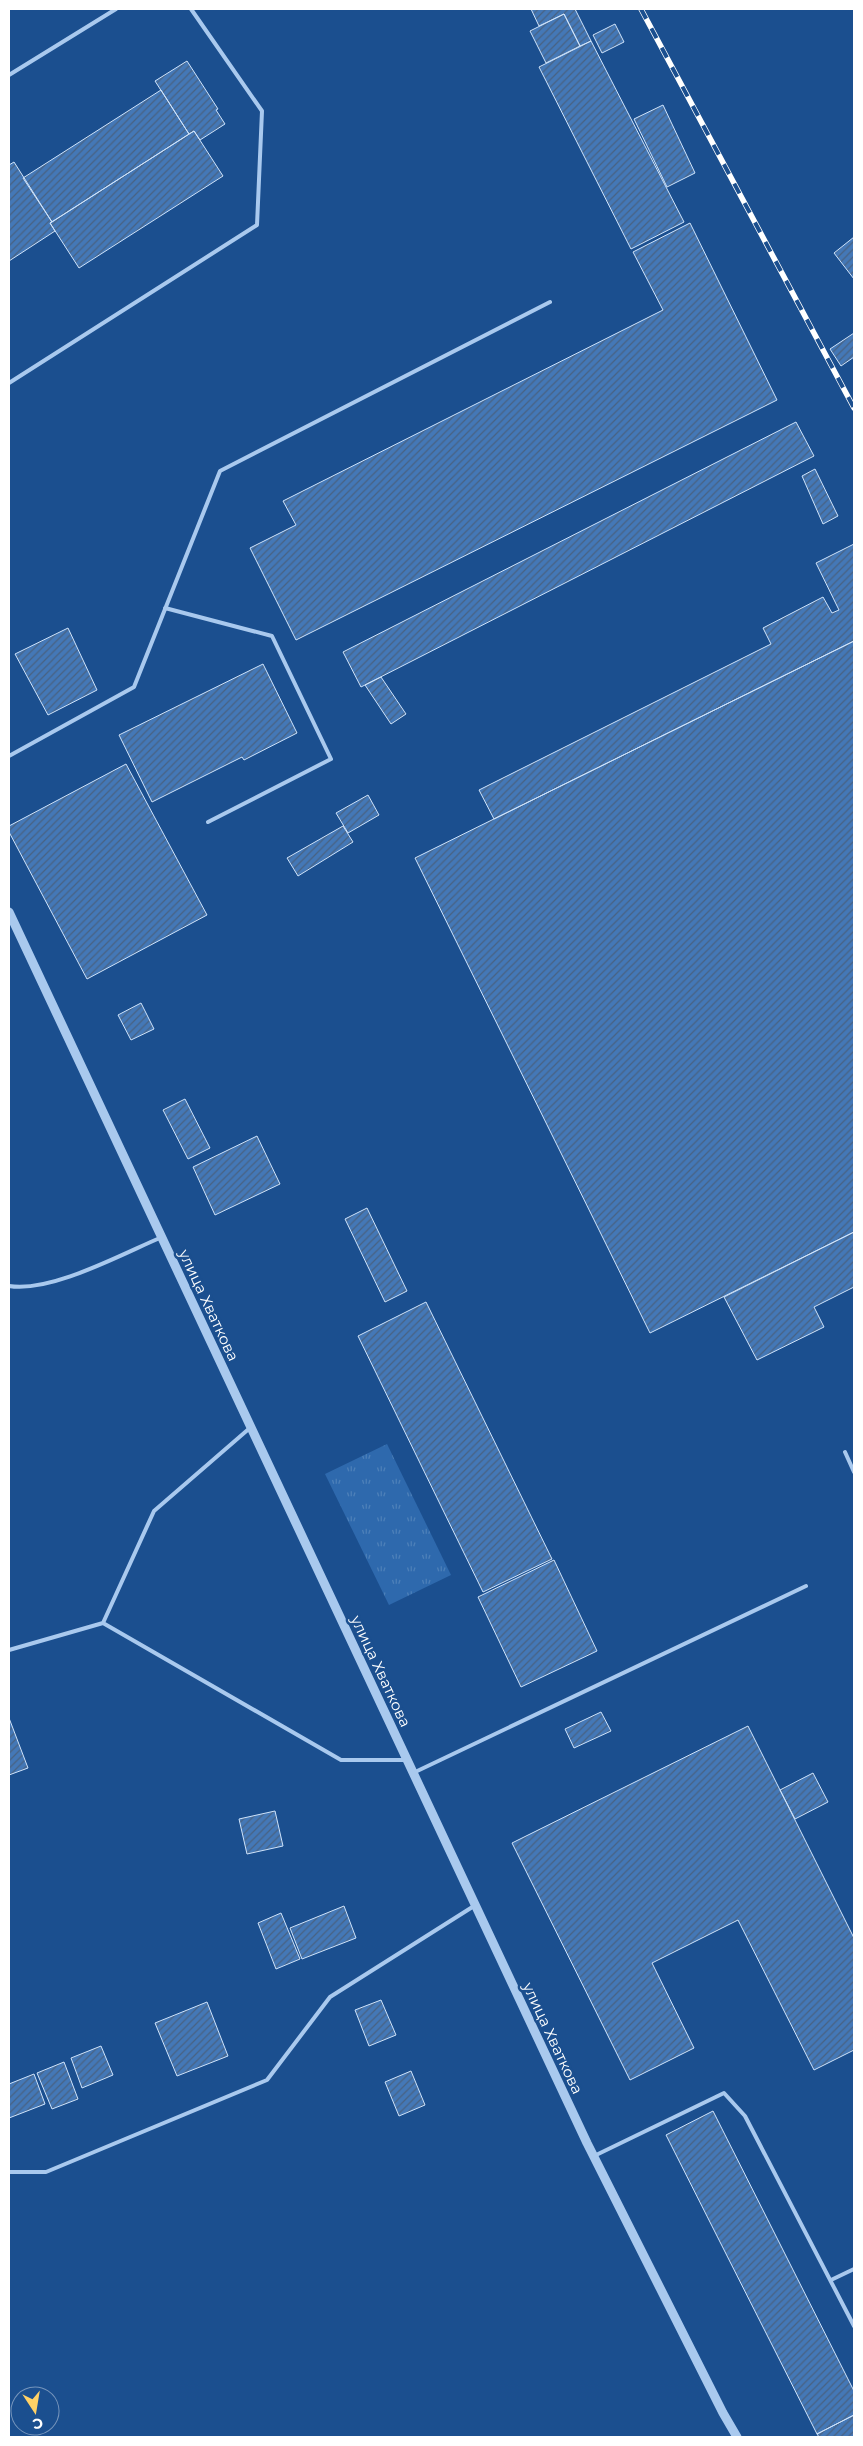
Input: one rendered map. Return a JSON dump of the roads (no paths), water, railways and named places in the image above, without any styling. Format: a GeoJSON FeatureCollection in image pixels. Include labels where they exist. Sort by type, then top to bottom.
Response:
{"type":"FeatureCollection","features":[{"type":"Feature","properties":{"kind":"street","name":"улица Хваткова"},"geometry":{"type":"LineString","coordinates":[[9,912],[594,2156],[723,2413],[738,2437]]}},
{"type":"Feature","properties":{"kind":"lane"},"geometry":{"type":"LineString","coordinates":[[9,75],[116,9]]}},
{"type":"Feature","properties":{"kind":"lane"},"geometry":{"type":"LineString","coordinates":[[9,383],[257,225],[262,111],[192,9]]}},
{"type":"Feature","properties":{"kind":"lane"},"geometry":{"type":"LineString","coordinates":[[9,756],[134,687],[220,471],[550,302]]}},
{"type":"Feature","properties":{"kind":"lane"},"geometry":{"type":"LineString","coordinates":[[166,608],[272,636],[332,759],[208,822]]}},
{"type":"Feature","properties":{"kind":"lane"},"geometry":{"type":"LineString","coordinates":[[9,1286],[22,1288],[55,1282],[162,1238]]}},
{"type":"Feature","properties":{"kind":"lane"},"geometry":{"type":"LineString","coordinates":[[103,1623],[154,1511],[251,1427]]}},
{"type":"Feature","properties":{"kind":"lane"},"geometry":{"type":"LineString","coordinates":[[845,1452],[854,1472]]}},
{"type":"Feature","properties":{"kind":"lane"},"geometry":{"type":"LineString","coordinates":[[413,1773],[806,1586]]}},
{"type":"Feature","properties":{"kind":"lane"},"geometry":{"type":"LineString","coordinates":[[9,1650],[103,1623],[342,1760],[408,1760]]}},
{"type":"Feature","properties":{"kind":"lane"},"geometry":{"type":"LineString","coordinates":[[9,2172],[46,2172],[267,2080],[330,1997],[476,1905]]}},
{"type":"Feature","properties":{"kind":"lane"},"geometry":{"type":"LineString","coordinates":[[594,2156],[724,2093],[745,2116],[854,2326]]}},
{"type":"Feature","properties":{"kind":"lane"},"geometry":{"type":"LineString","coordinates":[[831,2280],[854,2270]]}},
{"type":"Feature","properties":{"kind":"railway"},"geometry":{"type":"LineString","coordinates":[[641,9],[854,408]]}}]}
